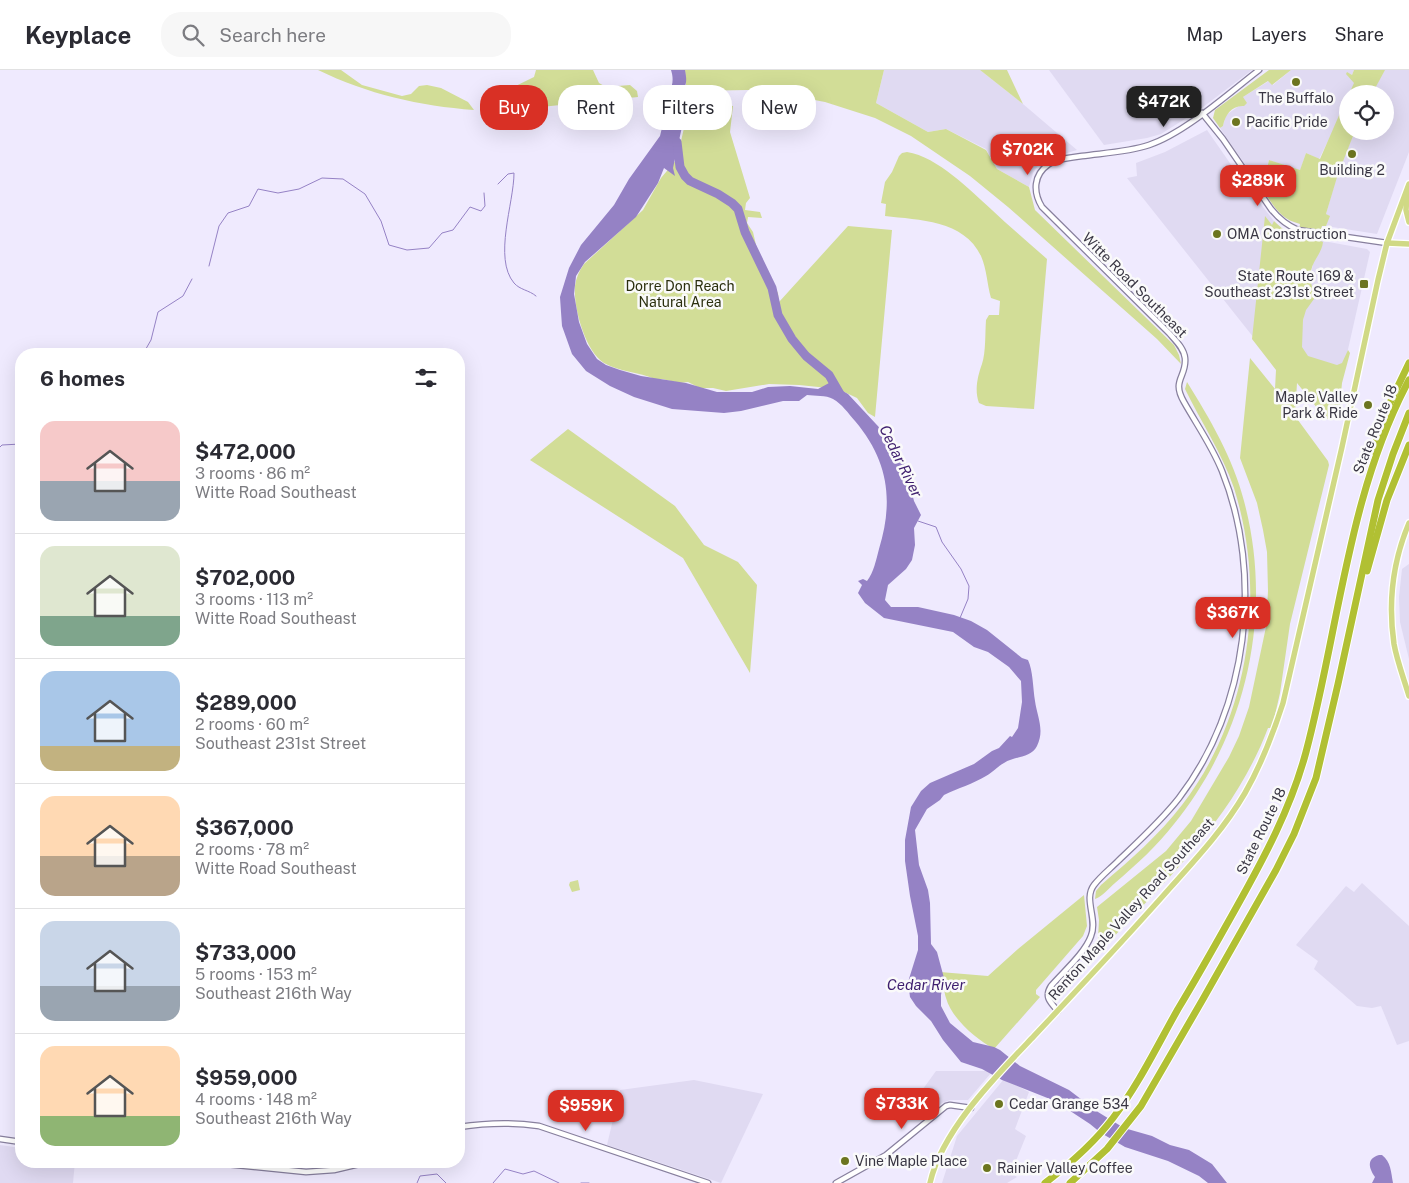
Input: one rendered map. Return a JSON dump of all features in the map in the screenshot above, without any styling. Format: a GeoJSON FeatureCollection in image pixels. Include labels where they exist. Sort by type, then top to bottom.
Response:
{"type":"FeatureCollection","features":[{"type":"Feature","properties":{"kind":"highway"},"geometry":{"type":"LineString","coordinates":[[1360,510],[1376,442],[1387,410],[1409,363]]}},
{"type":"Feature","properties":{"kind":"highway","name":"State Route 18"},"geometry":{"type":"LineString","coordinates":[[1045,1183],[1079,1155],[1106,1126],[1133,1089],[1254,877],[1278,831],[1306,754],[1360,510],[1374,460],[1396,403],[1409,380]]}},
{"type":"Feature","properties":{"kind":"highway","name":"State Route 18"},"geometry":{"type":"LineString","coordinates":[[1070,1183],[1093,1163],[1118,1136],[1148,1095],[1276,870],[1302,813],[1316,778],[1378,500],[1409,414]]}},
{"type":"Feature","properties":{"kind":"highway"},"geometry":{"type":"LineString","coordinates":[[1356,602],[1371,559],[1387,500],[1409,445]]}},
{"type":"Feature","properties":{"kind":"main road","name":"Renton Maple Valley Road Southeast"},"geometry":{"type":"LineString","coordinates":[[930,1183],[942,1150],[971,1108],[1021,1050],[1212,841],[1245,793],[1267,748],[1285,695],[1387,243],[1408,187]]}},
{"type":"Feature","properties":{"kind":"main road"},"geometry":{"type":"LineString","coordinates":[[1408,187],[1406,210],[1409,222]]}},
{"type":"Feature","properties":{"kind":"main road"},"geometry":{"type":"LineString","coordinates":[[1387,243],[1409,244]]}},
{"type":"Feature","properties":{"kind":"main road"},"geometry":{"type":"LineString","coordinates":[[1409,522],[1396,560],[1392,608],[1394,644],[1409,696]]}},
{"type":"Feature","properties":{"kind":"street","name":"Witte Road Southeast"},"geometry":{"type":"LineString","coordinates":[[1058,1011],[1049,1001],[1048,992],[1091,936],[1093,918],[1089,898],[1092,888],[1178,800],[1203,761],[1221,722],[1239,661],[1244,635],[1246,595],[1239,526],[1228,488],[1208,439],[1179,392],[1180,378],[1185,359],[1182,349],[1169,333],[1042,207],[1036,194],[1036,184],[1039,174],[1052,162],[1148,146],[1168,137],[1259,70]]}},
{"type":"Feature","properties":{"kind":"street"},"geometry":{"type":"LineString","coordinates":[[1202,113],[1223,139],[1271,209],[1288,226],[1298,230],[1387,243]]}},
{"type":"Feature","properties":{"kind":"street"},"geometry":{"type":"LineString","coordinates":[[836,1183],[886,1155],[946,1106],[953,1105],[971,1108]]}},
{"type":"Feature","properties":{"kind":"street"},"geometry":{"type":"LineString","coordinates":[[465,1126],[502,1123],[539,1126],[708,1183]]}},
{"type":"Feature","properties":{"kind":"street"},"geometry":{"type":"LineString","coordinates":[[0,1139],[15,1141]]}},
{"type":"Feature","properties":{"kind":"street"},"geometry":{"type":"LineString","coordinates":[[266,1168],[306,1172],[342,1168]]}},
{"type":"Feature","properties":{"kind":"shaded area"},"geometry":{"type":"Polygon","coordinates":[[[884,70],[980,70],[1077,150],[1040,163],[1033,173],[1029,187],[997,169],[986,149],[946,129],[928,132],[876,103],[884,70]]]}},
{"type":"Feature","properties":{"kind":"shaded area"},"geometry":{"type":"Polygon","coordinates":[[[1049,70],[1252,70],[1199,110],[1161,134],[1104,145],[1049,70]]]}},
{"type":"Feature","properties":{"kind":"shaded area"},"geometry":{"type":"Polygon","coordinates":[[[1291,70],[1354,70],[1352,75],[1356,85],[1339,85],[1339,119],[1319,159],[1306,153],[1300,171],[1269,160],[1266,174],[1256,168],[1251,173],[1220,128],[1223,126],[1226,115],[1239,106],[1243,97],[1269,81],[1273,85],[1291,70]]]}},
{"type":"Feature","properties":{"kind":"shaded area"},"geometry":{"type":"Polygon","coordinates":[[[1384,70],[1409,70],[1409,152],[1377,234],[1326,226],[1329,216],[1326,214],[1338,172],[1351,140],[1394,140],[1394,85],[1376,85],[1384,70]]]}},
{"type":"Feature","properties":{"kind":"shaded area"},"geometry":{"type":"Polygon","coordinates":[[[1207,130],[1241,179],[1274,221],[1254,338],[1127,178],[1137,176],[1136,163],[1165,152],[1207,130]]]}},
{"type":"Feature","properties":{"kind":"shaded area"},"geometry":{"type":"Polygon","coordinates":[[[1318,240],[1367,249],[1370,252],[1344,367],[1298,355],[1307,293],[1318,240]]]}},
{"type":"Feature","properties":{"kind":"shaded area"},"geometry":{"type":"Polygon","coordinates":[[[1409,564],[1409,659],[1400,622],[1399,597],[1402,569],[1409,564]]]}},
{"type":"Feature","properties":{"kind":"shaded area"},"geometry":{"type":"Polygon","coordinates":[[[1362,883],[1409,926],[1409,1041],[1397,1045],[1381,1006],[1372,1008],[1357,1006],[1314,969],[1318,961],[1296,945],[1346,886],[1354,892],[1362,883]]]}},
{"type":"Feature","properties":{"kind":"shaded area"},"geometry":{"type":"Polygon","coordinates":[[[936,1071],[989,1071],[991,1073],[968,1100],[950,1100],[942,1103],[927,1116],[923,1089],[936,1071]]]}},
{"type":"Feature","properties":{"kind":"shaded area"},"geometry":{"type":"Polygon","coordinates":[[[1004,1079],[1029,1092],[1015,1129],[1026,1136],[1011,1173],[1017,1177],[1007,1183],[942,1183],[957,1136],[1004,1079]]]}},
{"type":"Feature","properties":{"kind":"shaded area"},"geometry":{"type":"Polygon","coordinates":[[[694,1080],[763,1094],[721,1183],[607,1145],[620,1090],[694,1080]]]}},
{"type":"Feature","properties":{"kind":"shaded area"},"geometry":{"type":"Polygon","coordinates":[[[0,1145],[15,1147],[15,1168],[74,1168],[73,1183],[0,1183],[0,1145]]]}},
{"type":"Feature","properties":{"kind":"green space"},"geometry":{"type":"Polygon","coordinates":[[[318,70],[341,70],[362,85],[402,96],[411,94],[419,86],[427,85],[441,88],[468,102],[474,110],[394,98],[355,86],[318,70]]]}},
{"type":"Feature","properties":{"kind":"green space"},"geometry":{"type":"Polygon","coordinates":[[[536,70],[593,70],[599,83],[602,85],[558,85],[558,105],[548,106],[548,85],[518,85],[534,77],[536,70]]]}},
{"type":"Feature","properties":{"kind":"green space"},"geometry":{"type":"Polygon","coordinates":[[[685,70],[884,70],[876,103],[928,132],[946,129],[986,150],[997,169],[1029,187],[1035,210],[1174,345],[1181,364],[1157,339],[1008,207],[970,176],[911,136],[875,118],[816,100],[816,85],[742,85],[742,90],[732,90],[732,85],[686,85],[685,70]]]}},
{"type":"Feature","properties":{"kind":"green space"},"geometry":{"type":"Polygon","coordinates":[[[980,70],[1007,70],[1023,104],[980,70]]]}},
{"type":"Feature","properties":{"kind":"green space"},"geometry":{"type":"Polygon","coordinates":[[[1269,70],[1291,70],[1272,85],[1268,81],[1243,97],[1247,103],[1244,106],[1233,109],[1225,118],[1223,126],[1220,128],[1213,118],[1215,110],[1269,70]]]}},
{"type":"Feature","properties":{"kind":"green space"},"geometry":{"type":"Polygon","coordinates":[[[1354,70],[1385,70],[1377,85],[1353,85],[1354,83],[1346,74],[1347,72],[1352,75],[1354,70]]]}},
{"type":"Feature","properties":{"kind":"green space"},"geometry":{"type":"Polygon","coordinates":[[[633,88],[637,91],[638,97],[633,98],[633,88]]]}},
{"type":"Feature","properties":{"kind":"green space"},"geometry":{"type":"Polygon","coordinates":[[[1339,115],[1339,140],[1351,140],[1338,174],[1326,214],[1330,216],[1326,226],[1322,226],[1318,240],[1323,242],[1311,271],[1314,299],[1306,310],[1303,320],[1302,347],[1308,356],[1337,365],[1342,363],[1348,350],[1350,353],[1342,383],[1337,419],[1326,419],[1297,383],[1295,416],[1329,465],[1290,624],[1280,693],[1272,728],[1268,728],[1238,789],[1220,816],[1178,868],[1109,942],[1104,945],[1100,944],[1098,939],[1099,920],[1097,907],[1166,851],[1191,821],[1229,757],[1249,707],[1266,627],[1268,591],[1267,552],[1257,503],[1240,458],[1250,358],[1275,389],[1276,370],[1252,339],[1265,216],[1272,225],[1274,221],[1284,230],[1298,235],[1300,224],[1280,214],[1267,196],[1267,193],[1251,173],[1256,168],[1266,173],[1269,160],[1300,170],[1306,153],[1320,159],[1339,115]]]}},
{"type":"Feature","properties":{"kind":"green space","name":"Dorre Don Reach Natural Area"},"geometry":{"type":"Polygon","coordinates":[[[684,130],[730,130],[750,198],[746,203],[745,210],[760,212],[762,218],[748,217],[747,223],[753,232],[760,262],[778,293],[779,302],[848,226],[892,230],[875,417],[868,413],[857,398],[838,389],[769,384],[726,391],[700,388],[688,382],[680,383],[655,379],[616,368],[604,363],[597,357],[586,339],[578,316],[575,295],[577,277],[584,264],[643,210],[661,178],[677,159],[684,130]]]}},
{"type":"Feature","properties":{"kind":"green space"},"geometry":{"type":"Polygon","coordinates":[[[907,152],[930,160],[953,175],[1047,259],[1034,409],[986,406],[979,403],[977,383],[984,354],[986,320],[989,315],[999,315],[1000,301],[991,298],[983,261],[973,244],[964,235],[939,224],[885,216],[886,204],[881,203],[885,182],[899,156],[907,152]]]}},
{"type":"Feature","properties":{"kind":"green space"},"geometry":{"type":"Polygon","coordinates":[[[1187,382],[1212,425],[1234,469],[1244,501],[1253,543],[1256,586],[1254,629],[1248,671],[1236,712],[1220,751],[1199,789],[1174,824],[1154,847],[1106,892],[1095,899],[1096,891],[1101,885],[1144,847],[1173,816],[1205,770],[1223,733],[1237,694],[1246,653],[1250,611],[1249,569],[1244,528],[1229,475],[1185,389],[1187,382]]]}},
{"type":"Feature","properties":{"kind":"green space"},"geometry":{"type":"Polygon","coordinates":[[[568,429],[675,506],[704,545],[738,562],[757,585],[750,673],[683,558],[530,460],[568,429]]]}},
{"type":"Feature","properties":{"kind":"green space"},"geometry":{"type":"Polygon","coordinates":[[[578,880],[580,890],[572,892],[569,885],[570,882],[578,880]]]}},
{"type":"Feature","properties":{"kind":"green space"},"geometry":{"type":"Polygon","coordinates":[[[1084,895],[1087,926],[1083,936],[1036,990],[1036,994],[1040,997],[994,1049],[987,1045],[959,1021],[949,1006],[940,972],[988,976],[1084,895]]]}},
{"type":"Feature","properties":{"kind":"water","name":"Cedar River"},"geometry":{"type":"Polygon","coordinates":[[[671,70],[685,70],[685,85],[672,85],[671,70]]]}},
{"type":"Feature","properties":{"kind":"water","name":"Cedar River"},"geometry":{"type":"Polygon","coordinates":[[[662,130],[681,130],[673,168],[675,176],[664,168],[658,183],[636,217],[585,262],[576,276],[574,294],[579,322],[587,344],[597,359],[606,365],[641,376],[686,383],[717,392],[752,392],[768,387],[790,386],[818,389],[829,383],[848,394],[890,439],[904,462],[914,501],[921,515],[914,528],[915,545],[912,560],[906,569],[888,585],[885,600],[891,607],[918,607],[971,621],[987,630],[1022,658],[1028,660],[1030,664],[1040,723],[1037,746],[1031,753],[1008,761],[981,779],[944,795],[927,809],[915,830],[919,865],[928,890],[930,903],[931,944],[937,952],[944,978],[941,1006],[950,1023],[973,1042],[1000,1050],[1020,1066],[1069,1090],[1098,1112],[1124,1128],[1189,1150],[1212,1164],[1227,1183],[1208,1183],[1199,1176],[1168,1161],[1125,1147],[1055,1101],[1002,1080],[982,1069],[961,1062],[943,1040],[931,1021],[910,997],[908,982],[918,950],[918,936],[905,861],[905,840],[911,807],[921,791],[930,783],[974,764],[999,748],[1010,736],[1012,737],[1018,728],[1022,702],[1021,681],[1009,667],[988,652],[974,647],[953,632],[884,618],[865,603],[858,593],[862,585],[858,581],[863,579],[867,581],[874,566],[884,531],[887,497],[885,481],[875,451],[855,421],[836,401],[830,398],[807,395],[799,401],[783,401],[724,413],[672,409],[634,397],[610,386],[586,371],[572,354],[562,326],[560,297],[569,268],[581,245],[614,205],[629,179],[660,136],[662,130]]]}},
{"type":"Feature","properties":{"kind":"water"},"geometry":{"type":"Polygon","coordinates":[[[1382,1155],[1389,1164],[1393,1183],[1372,1183],[1375,1177],[1370,1167],[1370,1161],[1382,1155]]]}},
{"type":"Feature","properties":{"kind":"waterway","name":"Cedar River"},"geometry":{"type":"LineString","coordinates":[[677,142],[680,167],[685,176],[690,181],[718,194],[738,209],[745,232],[772,288],[778,315],[792,339],[806,356],[829,375],[840,394]]}},
{"type":"Feature","properties":{"kind":"waterway"},"geometry":{"type":"LineString","coordinates":[[498,184],[508,174],[514,173],[506,230],[505,259],[508,272],[514,283],[536,296]]}},
{"type":"Feature","properties":{"kind":"waterway"},"geometry":{"type":"LineString","coordinates":[[209,266],[219,226],[228,213],[249,206],[258,189],[278,193],[299,189],[322,178],[343,179],[365,194],[381,221],[389,245],[407,250],[429,248],[442,233],[453,230],[470,207],[481,211],[485,206],[484,193]]}},
{"type":"Feature","properties":{"kind":"waterway"},"geometry":{"type":"LineString","coordinates":[[146,348],[151,340],[158,312],[183,296],[192,279]]}},
{"type":"Feature","properties":{"kind":"waterway"},"geometry":{"type":"LineString","coordinates":[[0,447],[2,445],[15,444]]}},
{"type":"Feature","properties":{"kind":"waterway"},"geometry":{"type":"LineString","coordinates":[[918,521],[936,527],[942,542],[961,569],[969,586],[968,599],[960,618]]}},
{"type":"Feature","properties":{"kind":"waterway"},"geometry":{"type":"LineString","coordinates":[[493,1183],[505,1169],[523,1174],[534,1171],[559,1183]]}},
{"type":"Feature","properties":{"kind":"waterway"},"geometry":{"type":"LineString","coordinates":[[417,1183],[420,1176],[437,1174],[446,1183]]}},
{"type":"Feature","properties":{"kind":"waterway"},"geometry":{"type":"LineString","coordinates":[[581,1183],[589,1183]]}},
{"type":"Feature","properties":{"kind":"place","name":"The Buffalo"},"geometry":{"type":"Point","coordinates":[1296,82]}},
{"type":"Feature","properties":{"kind":"place","name":"Pacific Pride"},"geometry":{"type":"Point","coordinates":[1236,122]}},
{"type":"Feature","properties":{"kind":"place","name":"Building 2"},"geometry":{"type":"Point","coordinates":[1352,154]}},
{"type":"Feature","properties":{"kind":"place","name":"OMA Construction"},"geometry":{"type":"Point","coordinates":[1217,234]}},
{"type":"Feature","properties":{"kind":"place","name":"State Route 169 & Southeast 231st Street"},"geometry":{"type":"Point","coordinates":[1364,284]}},
{"type":"Feature","properties":{"kind":"place","name":"Maple Valley Park & Ride"},"geometry":{"type":"Point","coordinates":[1368,405]}},
{"type":"Feature","properties":{"kind":"place","name":"Cedar Grange 534"},"geometry":{"type":"Point","coordinates":[999,1104]}},
{"type":"Feature","properties":{"kind":"place","name":"Vine Maple Place"},"geometry":{"type":"Point","coordinates":[845,1161]}},
{"type":"Feature","properties":{"kind":"place","name":"Rainier Valley Coffee"},"geometry":{"type":"Point","coordinates":[987,1168]}}]}
